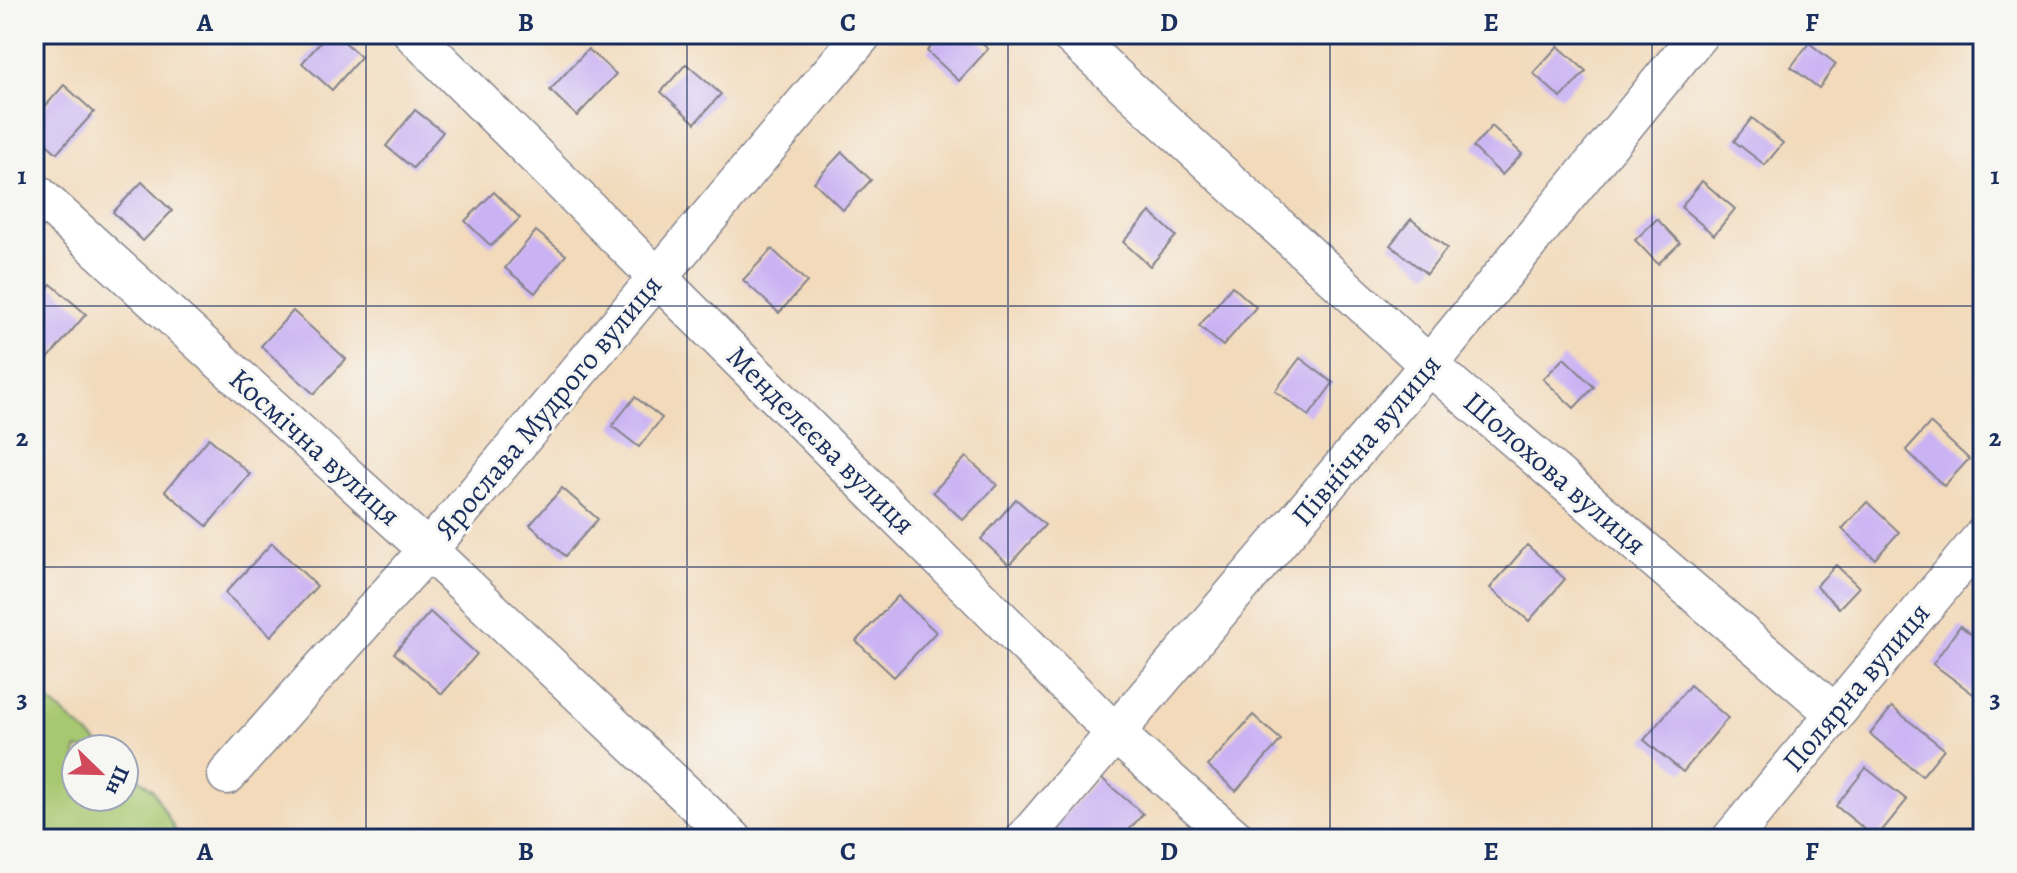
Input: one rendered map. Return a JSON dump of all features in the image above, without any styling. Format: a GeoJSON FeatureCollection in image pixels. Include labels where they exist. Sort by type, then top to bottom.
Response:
{"type":"FeatureCollection","features":[{"type":"Feature","properties":{"kind":"street","name":"Менделєєва вулиця"},"geometry":{"type":"LineString","coordinates":[[413,34],[1117,735],[1236,839]]}},
{"type":"Feature","properties":{"kind":"street","name":"Ярослава Мудрого вулиця"},"geometry":{"type":"LineString","coordinates":[[227,775],[428,550],[863,34]]}},
{"type":"Feature","properties":{"kind":"street","name":"Шолохова вулиця"},"geometry":{"type":"LineString","coordinates":[[1069,34],[1429,365],[1833,712]]}},
{"type":"Feature","properties":{"kind":"street","name":"Північна вулиця"},"geometry":{"type":"LineString","coordinates":[[1025,839],[1117,735],[1429,365],[1699,34]]}},
{"type":"Feature","properties":{"kind":"street","name":"Космічна вулиця"},"geometry":{"type":"LineString","coordinates":[[34,191],[428,550],[733,839]]}},
{"type":"Feature","properties":{"kind":"street","name":"Полярна вулиця"},"geometry":{"type":"LineString","coordinates":[[1731,839],[1833,712],[1983,536]]}},
{"type":"Feature","properties":{"kind":"green space"},"geometry":{"type":"Polygon","coordinates":[[[34,688],[86,733],[60,733],[60,813],[140,813],[140,779],[153,790],[180,839],[34,839],[34,688]]]}},
{"type":"Feature","properties":{"kind":"building"},"geometry":{"type":"Polygon","coordinates":[[[328,34],[336,34],[361,57],[332,90],[302,63],[328,34]]]}},
{"type":"Feature","properties":{"kind":"building"},"geometry":{"type":"Polygon","coordinates":[[[943,34],[972,34],[988,49],[959,81],[927,51],[943,34]]]}},
{"type":"Feature","properties":{"kind":"building"},"geometry":{"type":"Polygon","coordinates":[[[1809,43],[1836,64],[1819,88],[1791,67],[1809,43]]]}},
{"type":"Feature","properties":{"kind":"building"},"geometry":{"type":"Polygon","coordinates":[[[1558,46],[1586,71],[1561,98],[1533,73],[1558,46]]]}},
{"type":"Feature","properties":{"kind":"building"},"geometry":{"type":"Polygon","coordinates":[[[588,49],[616,74],[577,116],[550,90],[588,49]]]}},
{"type":"Feature","properties":{"kind":"building"},"geometry":{"type":"Polygon","coordinates":[[[686,64],[721,94],[695,123],[661,92],[686,64]]]}},
{"type":"Feature","properties":{"kind":"building"},"geometry":{"type":"Polygon","coordinates":[[[64,85],[94,112],[57,153],[34,133],[34,119],[64,85]]]}},
{"type":"Feature","properties":{"kind":"building"},"geometry":{"type":"Polygon","coordinates":[[[415,110],[443,132],[413,168],[386,146],[415,110]]]}},
{"type":"Feature","properties":{"kind":"building"},"geometry":{"type":"Polygon","coordinates":[[[1752,118],[1783,143],[1765,165],[1734,141],[1752,118]]]}},
{"type":"Feature","properties":{"kind":"building"},"geometry":{"type":"Polygon","coordinates":[[[1492,126],[1522,154],[1502,175],[1473,147],[1492,126]]]}},
{"type":"Feature","properties":{"kind":"building"},"geometry":{"type":"Polygon","coordinates":[[[842,152],[871,180],[843,210],[814,182],[842,152]]]}},
{"type":"Feature","properties":{"kind":"building"},"geometry":{"type":"Polygon","coordinates":[[[1702,181],[1735,209],[1714,235],[1681,207],[1702,181]]]}},
{"type":"Feature","properties":{"kind":"building"},"geometry":{"type":"Polygon","coordinates":[[[142,182],[172,211],[143,241],[113,212],[142,182]]]}},
{"type":"Feature","properties":{"kind":"building"},"geometry":{"type":"Polygon","coordinates":[[[494,192],[520,218],[491,246],[465,221],[494,192]]]}},
{"type":"Feature","properties":{"kind":"building"},"geometry":{"type":"Polygon","coordinates":[[[1150,212],[1176,236],[1150,266],[1123,242],[1150,212]]]}},
{"type":"Feature","properties":{"kind":"building"},"geometry":{"type":"Polygon","coordinates":[[[1411,219],[1447,248],[1427,274],[1390,245],[1411,219]]]}},
{"type":"Feature","properties":{"kind":"building"},"geometry":{"type":"Polygon","coordinates":[[[1657,219],[1680,243],[1658,264],[1635,240],[1657,219]]]}},
{"type":"Feature","properties":{"kind":"building"},"geometry":{"type":"Polygon","coordinates":[[[536,231],[566,255],[535,293],[505,268],[536,231]]]}},
{"type":"Feature","properties":{"kind":"building"},"geometry":{"type":"Polygon","coordinates":[[[772,249],[807,282],[779,313],[743,280],[772,249]]]}},
{"type":"Feature","properties":{"kind":"building"},"geometry":{"type":"Polygon","coordinates":[[[51,284],[86,314],[40,368],[34,363],[34,305],[51,284]]]}},
{"type":"Feature","properties":{"kind":"building"},"geometry":{"type":"Polygon","coordinates":[[[1232,286],[1256,307],[1223,346],[1199,326],[1232,286]]]}},
{"type":"Feature","properties":{"kind":"building"},"geometry":{"type":"Polygon","coordinates":[[[293,311],[346,359],[314,394],[261,346],[293,311]]]}},
{"type":"Feature","properties":{"kind":"building"},"geometry":{"type":"Polygon","coordinates":[[[1300,358],[1333,383],[1309,416],[1275,391],[1300,358]]]}},
{"type":"Feature","properties":{"kind":"building"},"geometry":{"type":"Polygon","coordinates":[[[1564,358],[1594,387],[1574,408],[1543,379],[1564,358]]]}},
{"type":"Feature","properties":{"kind":"building"},"geometry":{"type":"Polygon","coordinates":[[[635,397],[662,418],[639,447],[612,426],[635,397]]]}},
{"type":"Feature","properties":{"kind":"building"},"geometry":{"type":"Polygon","coordinates":[[[1930,423],[1969,459],[1944,486],[1906,450],[1930,423]]]}},
{"type":"Feature","properties":{"kind":"building"},"geometry":{"type":"Polygon","coordinates":[[[209,438],[250,474],[207,526],[165,491],[209,438]]]}},
{"type":"Feature","properties":{"kind":"building"},"geometry":{"type":"Polygon","coordinates":[[[966,457],[997,485],[963,520],[933,492],[966,457]]]}},
{"type":"Feature","properties":{"kind":"building"},"geometry":{"type":"Polygon","coordinates":[[[562,488],[598,519],[565,556],[530,525],[562,488]]]}},
{"type":"Feature","properties":{"kind":"building"},"geometry":{"type":"Polygon","coordinates":[[[1016,499],[1045,525],[1009,565],[981,539],[1016,499]]]}},
{"type":"Feature","properties":{"kind":"building"},"geometry":{"type":"Polygon","coordinates":[[[1867,502],[1899,532],[1875,559],[1842,529],[1867,502]]]}},
{"type":"Feature","properties":{"kind":"building"},"geometry":{"type":"Polygon","coordinates":[[[272,543],[317,586],[271,636],[225,593],[272,543]]]}},
{"type":"Feature","properties":{"kind":"building"},"geometry":{"type":"Polygon","coordinates":[[[1527,545],[1565,579],[1529,621],[1490,588],[1527,545]]]}},
{"type":"Feature","properties":{"kind":"building"},"geometry":{"type":"Polygon","coordinates":[[[1836,565],[1859,587],[1839,608],[1816,586],[1836,565]]]}},
{"type":"Feature","properties":{"kind":"building"},"geometry":{"type":"Polygon","coordinates":[[[898,596],[936,632],[894,677],[856,641],[898,596]]]}},
{"type":"Feature","properties":{"kind":"building"},"geometry":{"type":"Polygon","coordinates":[[[430,612],[477,654],[442,694],[394,653],[430,612]]]}},
{"type":"Feature","properties":{"kind":"building"},"geometry":{"type":"Polygon","coordinates":[[[1960,626],[1983,643],[1983,694],[1980,699],[1933,664],[1960,626]]]}},
{"type":"Feature","properties":{"kind":"building"},"geometry":{"type":"Polygon","coordinates":[[[1690,685],[1728,718],[1683,772],[1644,740],[1690,685]]]}},
{"type":"Feature","properties":{"kind":"building"},"geometry":{"type":"Polygon","coordinates":[[[1892,707],[1944,749],[1922,776],[1870,734],[1892,707]]]}},
{"type":"Feature","properties":{"kind":"building"},"geometry":{"type":"Polygon","coordinates":[[[1253,715],[1281,740],[1236,791],[1208,766],[1253,715]]]}},
{"type":"Feature","properties":{"kind":"building"},"geometry":{"type":"Polygon","coordinates":[[[1866,768],[1907,800],[1876,838],[1836,806],[1866,768]]]}},
{"type":"Feature","properties":{"kind":"building"},"geometry":{"type":"Polygon","coordinates":[[[1099,776],[1143,814],[1121,839],[1070,839],[1055,826],[1099,776]]]}}]}
